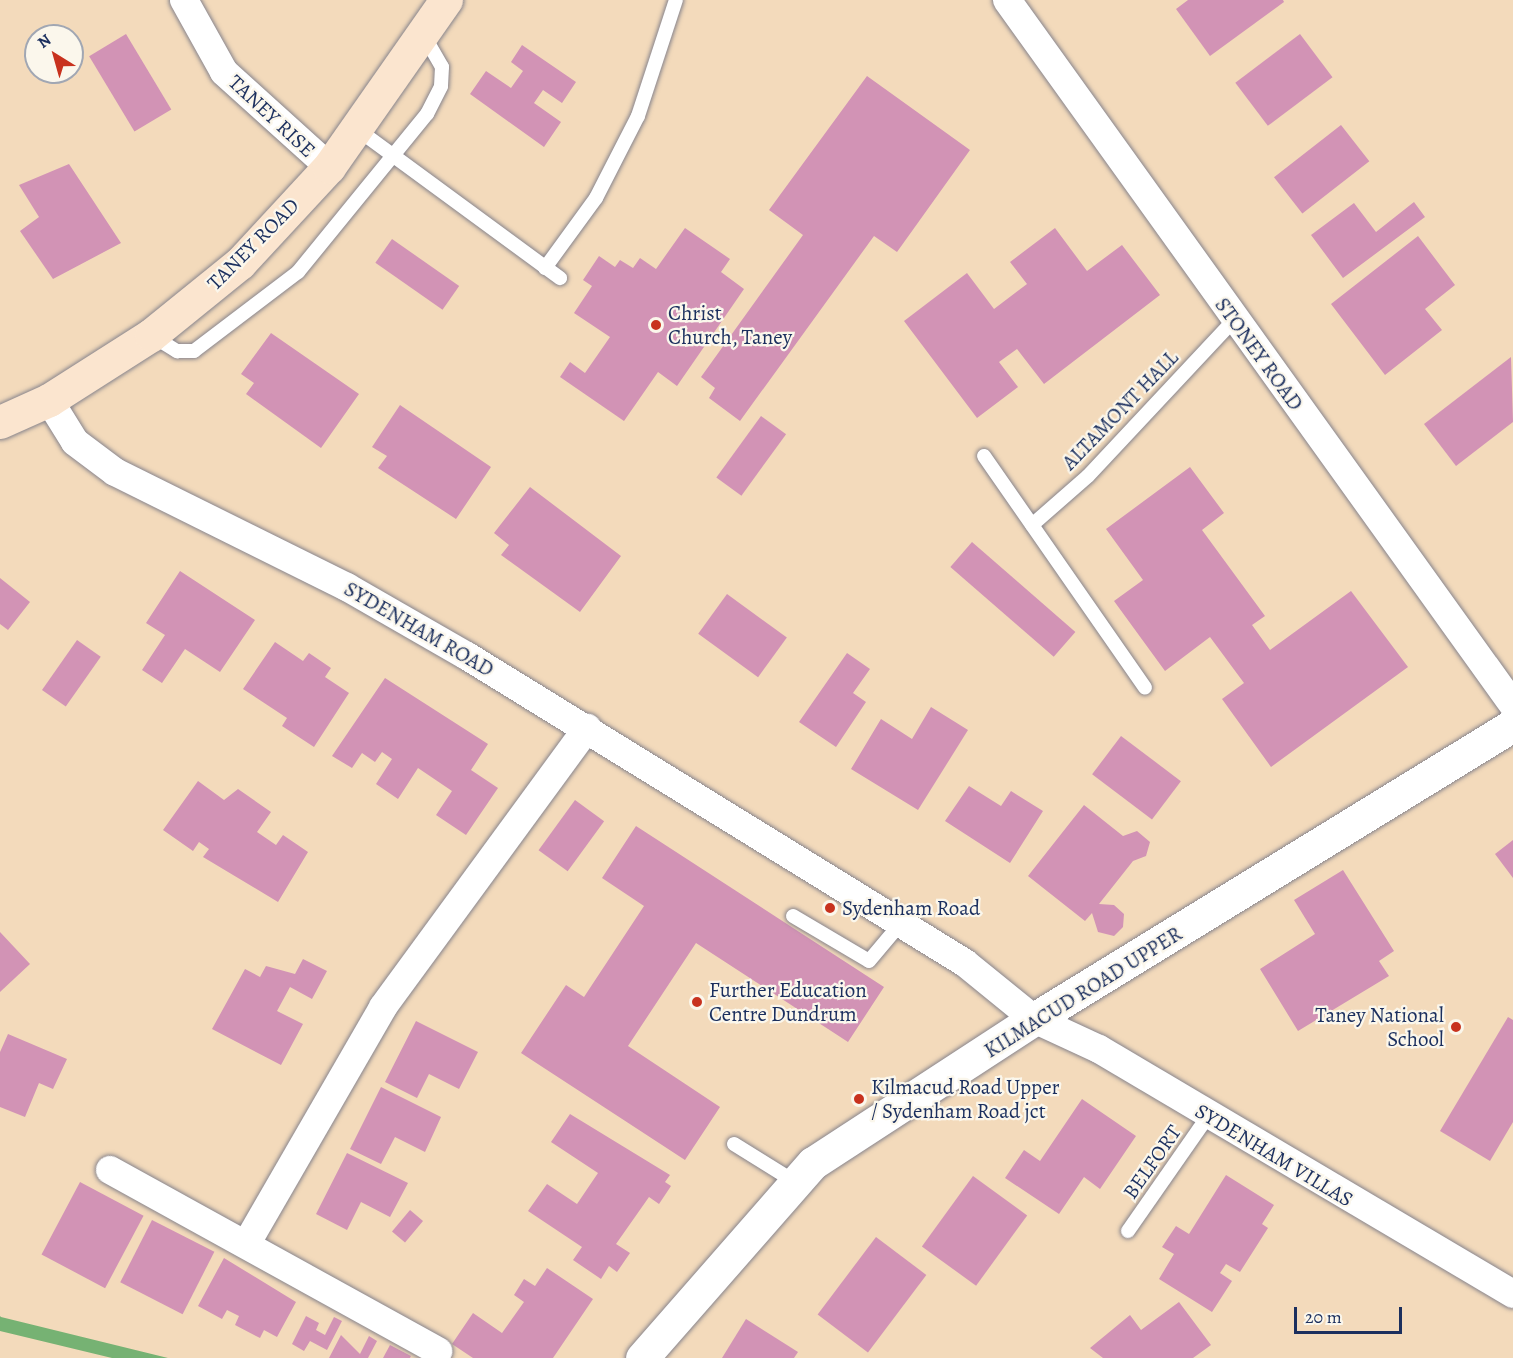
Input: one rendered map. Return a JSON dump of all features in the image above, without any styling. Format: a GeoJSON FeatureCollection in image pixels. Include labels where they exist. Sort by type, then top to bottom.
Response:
{"type":"FeatureCollection","features":[{"type":"Feature","properties":{"kind":"main road","name":"TANEY ROAD"},"geometry":{"type":"LineString","coordinates":[[0,422],[49,400],[151,335],[240,263],[329,167],[447,0]]}},
{"type":"Feature","properties":{"kind":"street","name":"TANEY RISE"},"geometry":{"type":"LineString","coordinates":[[184,0],[224,72],[329,167]]}},
{"type":"Feature","properties":{"kind":"street","name":"STONEY ROAD"},"geometry":{"type":"LineString","coordinates":[[1007,0],[1234,320],[1513,705]]}},
{"type":"Feature","properties":{"kind":"street","name":"SYDENHAM ROAD"},"geometry":{"type":"LineString","coordinates":[[49,400],[75,442],[115,472],[346,587],[587,728],[901,922],[987,978],[1034,1018]]}},
{"type":"Feature","properties":{"kind":"street","name":"KILMACUD ROAD UPPER"},"geometry":{"type":"LineString","coordinates":[[642,1358],[795,1182],[856,1132],[1034,1018],[1513,725]]}},
{"type":"Feature","properties":{"kind":"street"},"geometry":{"type":"LineString","coordinates":[[247,1244],[383,1007],[587,728]]}},
{"type":"Feature","properties":{"kind":"street","name":"SYDENHAM VILLAS"},"geometry":{"type":"LineString","coordinates":[[1034,1018],[1099,1049],[1513,1294]]}},
{"type":"Feature","properties":{"kind":"street"},"geometry":{"type":"LineString","coordinates":[[110,1170],[438,1351]]}},
{"type":"Feature","properties":{"kind":"lane"},"geometry":{"type":"LineString","coordinates":[[545,268],[596,198],[638,116],[676,0]]}},
{"type":"Feature","properties":{"kind":"lane"},"geometry":{"type":"LineString","coordinates":[[151,335],[177,351],[194,351],[233,324],[298,272],[394,156],[441,86],[436,49],[423,34]]}},
{"type":"Feature","properties":{"kind":"lane"},"geometry":{"type":"LineString","coordinates":[[357,129],[560,278]]}},
{"type":"Feature","properties":{"kind":"lane","name":"ALTAMONT HALL"},"geometry":{"type":"LineString","coordinates":[[1032,525],[1088,476],[1234,320]]}},
{"type":"Feature","properties":{"kind":"lane"},"geometry":{"type":"LineString","coordinates":[[984,456],[1145,688]]}},
{"type":"Feature","properties":{"kind":"lane"},"geometry":{"type":"LineString","coordinates":[[793,916],[869,961],[901,922]]}},
{"type":"Feature","properties":{"kind":"lane","name":"BELFORT"},"geometry":{"type":"LineString","coordinates":[[1128,1232],[1209,1115]]}},
{"type":"Feature","properties":{"kind":"lane"},"geometry":{"type":"LineString","coordinates":[[734,1144],[795,1182]]}},
{"type":"Feature","properties":{"kind":"green space"},"geometry":{"type":"Polygon","coordinates":[[[0,1316],[168,1358],[112,1358],[0,1331],[0,1316]]]}},
{"type":"Feature","properties":{"kind":"building"},"geometry":{"type":"Polygon","coordinates":[[[1188,0],[1283,0],[1284,2],[1210,56],[1176,9],[1188,0]]]}},
{"type":"Feature","properties":{"kind":"building"},"geometry":{"type":"Polygon","coordinates":[[[126,34],[171,109],[134,132],[89,56],[126,34]]]}},
{"type":"Feature","properties":{"kind":"building"},"geometry":{"type":"Polygon","coordinates":[[[1300,34],[1332,77],[1268,126],[1235,83],[1300,34]]]}},
{"type":"Feature","properties":{"kind":"building"},"geometry":{"type":"Polygon","coordinates":[[[522,45],[576,82],[562,103],[543,90],[534,103],[561,122],[544,147],[470,94],[486,71],[511,88],[523,71],[511,62],[522,45]]]}},
{"type":"Feature","properties":{"kind":"building"},"geometry":{"type":"Polygon","coordinates":[[[867,76],[970,150],[897,252],[874,236],[740,421],[709,398],[715,388],[701,377],[803,235],[769,210],[867,76]]]}},
{"type":"Feature","properties":{"kind":"building"},"geometry":{"type":"Polygon","coordinates":[[[1341,125],[1369,161],[1302,214],[1274,177],[1341,125]]]}},
{"type":"Feature","properties":{"kind":"building"},"geometry":{"type":"Polygon","coordinates":[[[69,164],[121,243],[53,279],[20,231],[39,217],[19,185],[69,164]]]}},
{"type":"Feature","properties":{"kind":"building"},"geometry":{"type":"Polygon","coordinates":[[[1414,202],[1425,217],[1343,278],[1311,235],[1354,203],[1376,232],[1414,202]]]}},
{"type":"Feature","properties":{"kind":"building","name":"Christ Church, Taney"},"geometry":{"type":"Polygon","coordinates":[[[685,228],[730,259],[721,272],[744,289],[677,386],[658,372],[624,421],[560,377],[570,362],[585,373],[610,337],[574,313],[592,286],[583,280],[599,256],[615,267],[620,260],[633,268],[640,258],[656,269],[685,228]]]}},
{"type":"Feature","properties":{"kind":"building"},"geometry":{"type":"Polygon","coordinates":[[[1055,228],[1087,271],[1122,245],[1160,295],[1044,384],[1017,349],[999,362],[1018,387],[977,418],[904,321],[967,273],[994,309],[1027,284],[1010,262],[1055,228]]]}},
{"type":"Feature","properties":{"kind":"building"},"geometry":{"type":"Polygon","coordinates":[[[1418,236],[1455,285],[1425,309],[1442,330],[1385,375],[1331,304],[1418,236]]]}},
{"type":"Feature","properties":{"kind":"building"},"geometry":{"type":"Polygon","coordinates":[[[392,239],[459,286],[443,310],[375,263],[392,239]]]}},
{"type":"Feature","properties":{"kind":"building"},"geometry":{"type":"Polygon","coordinates":[[[271,333],[359,394],[321,448],[246,394],[254,383],[241,374],[271,333]]]}},
{"type":"Feature","properties":{"kind":"building"},"geometry":{"type":"Polygon","coordinates":[[[1511,357],[1513,422],[1456,466],[1424,424],[1511,357]]]}},
{"type":"Feature","properties":{"kind":"building"},"geometry":{"type":"Polygon","coordinates":[[[400,405],[491,467],[456,519],[378,468],[387,456],[372,447],[400,405]]]}},
{"type":"Feature","properties":{"kind":"building"},"geometry":{"type":"Polygon","coordinates":[[[761,416],[786,434],[741,496],[716,477],[761,416]]]}},
{"type":"Feature","properties":{"kind":"building"},"geometry":{"type":"Polygon","coordinates":[[[1190,467],[1224,513],[1202,530],[1265,616],[1252,625],[1270,650],[1351,591],[1408,667],[1271,767],[1222,699],[1244,683],[1210,637],[1165,671],[1114,601],[1143,580],[1106,529],[1190,467]]]}},
{"type":"Feature","properties":{"kind":"building"},"geometry":{"type":"Polygon","coordinates":[[[530,487],[621,556],[580,612],[501,555],[509,545],[494,533],[530,487]]]}},
{"type":"Feature","properties":{"kind":"building"},"geometry":{"type":"Polygon","coordinates":[[[972,542],[1075,632],[1054,657],[950,567],[972,542]]]}},
{"type":"Feature","properties":{"kind":"building"},"geometry":{"type":"Polygon","coordinates":[[[180,571],[255,620],[220,672],[185,649],[162,683],[142,670],[165,635],[146,623],[180,571]]]}},
{"type":"Feature","properties":{"kind":"building"},"geometry":{"type":"Polygon","coordinates":[[[0,578],[30,602],[8,630],[0,624],[0,578]]]}},
{"type":"Feature","properties":{"kind":"building"},"geometry":{"type":"Polygon","coordinates":[[[727,594],[787,637],[758,677],[698,634],[727,594]]]}},
{"type":"Feature","properties":{"kind":"building"},"geometry":{"type":"Polygon","coordinates":[[[77,640],[101,657],[66,707],[42,690],[77,640]]]}},
{"type":"Feature","properties":{"kind":"building"},"geometry":{"type":"Polygon","coordinates":[[[275,642],[303,661],[309,653],[331,668],[325,677],[349,693],[314,747],[282,726],[287,718],[243,689],[275,642]]]}},
{"type":"Feature","properties":{"kind":"building"},"geometry":{"type":"Polygon","coordinates":[[[847,653],[870,669],[853,693],[866,702],[836,747],[799,722],[847,653]]]}},
{"type":"Feature","properties":{"kind":"building"},"geometry":{"type":"Polygon","coordinates":[[[385,678],[488,744],[471,770],[498,788],[466,835],[436,815],[452,791],[418,768],[398,799],[376,784],[392,759],[382,752],[375,762],[362,753],[352,768],[332,756],[385,678]]]}},
{"type":"Feature","properties":{"kind":"building"},"geometry":{"type":"Polygon","coordinates":[[[931,707],[968,730],[918,810],[851,769],[881,719],[912,739],[931,707]]]}},
{"type":"Feature","properties":{"kind":"building"},"geometry":{"type":"Polygon","coordinates":[[[1121,736],[1181,781],[1152,819],[1092,774],[1121,736]]]}},
{"type":"Feature","properties":{"kind":"building"},"geometry":{"type":"Polygon","coordinates":[[[198,781],[224,800],[238,789],[271,812],[257,832],[276,845],[283,835],[308,852],[278,902],[203,857],[209,849],[199,842],[193,851],[163,830],[198,781]]]}},
{"type":"Feature","properties":{"kind":"building"},"geometry":{"type":"Polygon","coordinates":[[[969,786],[1001,806],[1011,791],[1043,811],[1010,863],[945,821],[969,786]]]}},
{"type":"Feature","properties":{"kind":"building"},"geometry":{"type":"Polygon","coordinates":[[[575,800],[604,821],[568,871],[539,850],[575,800]]]}},
{"type":"Feature","properties":{"kind":"building"},"geometry":{"type":"Polygon","coordinates":[[[1084,805],[1123,836],[1137,831],[1150,842],[1146,856],[1133,861],[1099,904],[1114,905],[1124,914],[1123,927],[1114,936],[1098,932],[1092,913],[1085,921],[1028,876],[1084,805]]]}},
{"type":"Feature","properties":{"kind":"building","name":"Further Education Centre Dundrum"},"geometry":{"type":"Polygon","coordinates":[[[636,826],[884,987],[848,1042],[696,943],[628,1046],[720,1107],[685,1160],[521,1053],[566,985],[584,997],[644,906],[602,878],[636,826]]]}},
{"type":"Feature","properties":{"kind":"building"},"geometry":{"type":"Polygon","coordinates":[[[1513,840],[1513,878],[1495,854],[1513,840]]]}},
{"type":"Feature","properties":{"kind":"building"},"geometry":{"type":"Polygon","coordinates":[[[1343,870],[1394,951],[1379,961],[1389,976],[1298,1031],[1260,969],[1315,934],[1294,900],[1343,870]]]}},
{"type":"Feature","properties":{"kind":"building"},"geometry":{"type":"Polygon","coordinates":[[[0,932],[30,964],[0,992],[0,932]]]}},
{"type":"Feature","properties":{"kind":"building"},"geometry":{"type":"Polygon","coordinates":[[[303,959],[327,971],[312,999],[290,987],[277,1011],[303,1024],[281,1065],[212,1029],[245,969],[260,977],[266,966],[295,974],[303,959]]]}},
{"type":"Feature","properties":{"kind":"building"},"geometry":{"type":"Polygon","coordinates":[[[1508,1017],[1513,1020],[1513,1122],[1490,1161],[1440,1131],[1508,1017]]]}},
{"type":"Feature","properties":{"kind":"building"},"geometry":{"type":"Polygon","coordinates":[[[416,1021],[478,1052],[459,1089],[429,1074],[417,1098],[385,1082],[416,1021]]]}},
{"type":"Feature","properties":{"kind":"building"},"geometry":{"type":"Polygon","coordinates":[[[8,1034],[67,1059],[53,1089],[39,1083],[25,1117],[0,1107],[0,1052],[8,1034]]]}},
{"type":"Feature","properties":{"kind":"building"},"geometry":{"type":"Polygon","coordinates":[[[381,1087],[441,1117],[425,1152],[395,1137],[381,1164],[350,1149],[381,1087]]]}},
{"type":"Feature","properties":{"kind":"building"},"geometry":{"type":"Polygon","coordinates":[[[1082,1099],[1136,1136],[1100,1189],[1084,1177],[1059,1214],[1005,1178],[1024,1150],[1040,1161],[1082,1099]]]}},
{"type":"Feature","properties":{"kind":"building"},"geometry":{"type":"Polygon","coordinates":[[[570,1114],[670,1175],[665,1182],[671,1186],[659,1204],[649,1197],[616,1244],[630,1253],[617,1272],[609,1266],[601,1279],[573,1260],[582,1247],[528,1211],[547,1184],[577,1204],[598,1173],[551,1142],[570,1114]]]}},
{"type":"Feature","properties":{"kind":"building"},"geometry":{"type":"Polygon","coordinates":[[[347,1153],[408,1183],[390,1217],[361,1202],[347,1230],[316,1214],[347,1153]]]}},
{"type":"Feature","properties":{"kind":"building"},"geometry":{"type":"Polygon","coordinates":[[[1226,1175],[1274,1205],[1262,1224],[1268,1228],[1240,1272],[1226,1264],[1220,1273],[1232,1281],[1212,1312],[1159,1279],[1174,1254],[1162,1247],[1176,1226],[1189,1234],[1226,1175]]]}},
{"type":"Feature","properties":{"kind":"building"},"geometry":{"type":"Polygon","coordinates":[[[973,1176],[1027,1215],[976,1286],[922,1246],[973,1176]]]}},
{"type":"Feature","properties":{"kind":"building"},"geometry":{"type":"Polygon","coordinates":[[[80,1182],[144,1216],[105,1288],[42,1254],[80,1182]]]}},
{"type":"Feature","properties":{"kind":"building"},"geometry":{"type":"Polygon","coordinates":[[[410,1210],[423,1221],[405,1242],[392,1231],[410,1210]]]}},
{"type":"Feature","properties":{"kind":"building"},"geometry":{"type":"Polygon","coordinates":[[[152,1220],[214,1252],[183,1314],[120,1282],[152,1220]]]}},
{"type":"Feature","properties":{"kind":"building"},"geometry":{"type":"Polygon","coordinates":[[[876,1237],[926,1275],[868,1352],[818,1314],[876,1237]]]}},
{"type":"Feature","properties":{"kind":"building"},"geometry":{"type":"Polygon","coordinates":[[[224,1258],[296,1302],[277,1337],[264,1330],[260,1338],[235,1325],[239,1316],[227,1310],[222,1319],[198,1306],[224,1258]]]}},
{"type":"Feature","properties":{"kind":"building"},"geometry":{"type":"Polygon","coordinates":[[[547,1268],[593,1299],[553,1358],[473,1358],[452,1344],[473,1313],[502,1333],[524,1302],[514,1295],[524,1279],[535,1286],[547,1268]]]}},
{"type":"Feature","properties":{"kind":"building"},"geometry":{"type":"Polygon","coordinates":[[[1179,1302],[1211,1345],[1193,1358],[1103,1358],[1090,1348],[1130,1315],[1141,1330],[1179,1302]]]}},
{"type":"Feature","properties":{"kind":"building"},"geometry":{"type":"Polygon","coordinates":[[[306,1316],[319,1323],[316,1330],[325,1335],[334,1317],[342,1321],[327,1350],[310,1341],[304,1351],[292,1344],[306,1316]]]}},
{"type":"Feature","properties":{"kind":"building"},"geometry":{"type":"Polygon","coordinates":[[[746,1319],[798,1352],[794,1358],[722,1358],[746,1319]]]}},
{"type":"Feature","properties":{"kind":"building"},"geometry":{"type":"Polygon","coordinates":[[[341,1335],[360,1354],[369,1336],[377,1341],[368,1358],[329,1358],[341,1335]]]}},
{"type":"Feature","properties":{"kind":"building"},"geometry":{"type":"Polygon","coordinates":[[[390,1345],[411,1356],[410,1358],[383,1358],[390,1345]]]}},
{"type":"Feature","properties":{"kind":"place","name":"Christ Church, Taney"},"geometry":{"type":"Point","coordinates":[656,325]}},
{"type":"Feature","properties":{"kind":"place","name":"Sydenham Road"},"geometry":{"type":"Point","coordinates":[830,908]}},
{"type":"Feature","properties":{"kind":"place","name":"Further Education Centre Dundrum"},"geometry":{"type":"Point","coordinates":[697,1002]}},
{"type":"Feature","properties":{"kind":"place","name":"Taney National School"},"geometry":{"type":"Point","coordinates":[1456,1027]}},
{"type":"Feature","properties":{"kind":"place","name":"Kilmacud Road Upper / Sydenham Road jct"},"geometry":{"type":"Point","coordinates":[859,1099]}}]}
